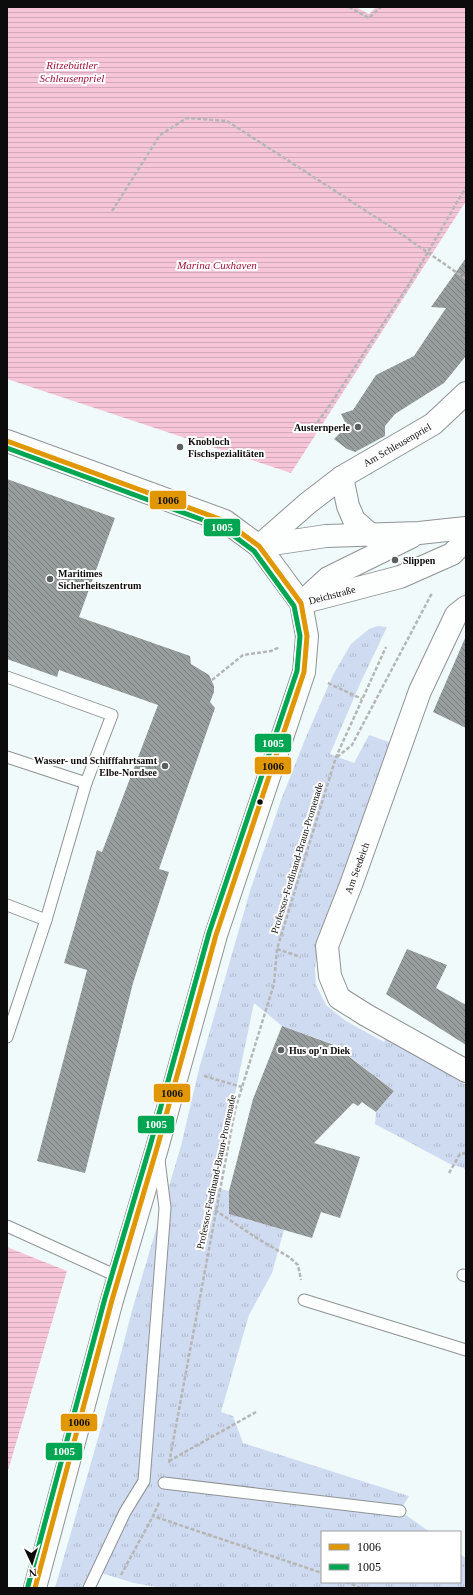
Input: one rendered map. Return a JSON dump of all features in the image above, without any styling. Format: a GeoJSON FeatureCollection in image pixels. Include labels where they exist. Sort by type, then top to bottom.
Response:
{"type":"FeatureCollection","features":[{"type":"Feature","properties":{"kind":"street","name":"Am Schleusenpriel"},"geometry":{"type":"LineString","coordinates":[[259,546],[308,503],[342,477],[433,424],[466,393]]}},
{"type":"Feature","properties":{"kind":"street"},"geometry":{"type":"LineString","coordinates":[[7,441],[225,521],[259,546],[300,603],[307,636],[304,672],[216,935],[157,1148],[119,1277],[35,1588]]}},
{"type":"Feature","properties":{"kind":"street"},"geometry":{"type":"LineString","coordinates":[[342,477],[348,506],[354,520],[372,536]]}},
{"type":"Feature","properties":{"kind":"street","name":"Deichstraße"},"geometry":{"type":"LineString","coordinates":[[259,546],[326,536],[372,536],[466,528]]}},
{"type":"Feature","properties":{"kind":"street","name":"Deichstraße"},"geometry":{"type":"LineString","coordinates":[[300,603],[328,578],[419,533]]}},
{"type":"Feature","properties":{"kind":"street","name":"Deichstraße"},"geometry":{"type":"LineString","coordinates":[[300,603],[400,577],[459,547]]}},
{"type":"Feature","properties":{"kind":"street","name":"Am Seedeich"},"geometry":{"type":"LineString","coordinates":[[466,607],[456,615],[420,691],[327,946],[330,976],[339,998],[366,1015],[466,1071]]}},
{"type":"Feature","properties":{"kind":"lane"},"geometry":{"type":"LineString","coordinates":[[7,677],[112,715],[86,783],[46,920],[7,1037]]}},
{"type":"Feature","properties":{"kind":"lane"},"geometry":{"type":"LineString","coordinates":[[7,757],[86,783]]}},
{"type":"Feature","properties":{"kind":"lane"},"geometry":{"type":"LineString","coordinates":[[7,905],[46,920]]}},
{"type":"Feature","properties":{"kind":"lane"},"geometry":{"type":"LineString","coordinates":[[89,1588],[125,1512],[144,1481],[165,1208],[157,1148]]}},
{"type":"Feature","properties":{"kind":"lane"},"geometry":{"type":"LineString","coordinates":[[7,1226],[119,1277]]}},
{"type":"Feature","properties":{"kind":"lane"},"geometry":{"type":"LineString","coordinates":[[304,1300],[466,1350]]}},
{"type":"Feature","properties":{"kind":"lane"},"geometry":{"type":"LineString","coordinates":[[164,1483],[400,1510]]}},
{"type":"Feature","properties":{"kind":"path"},"geometry":{"type":"LineString","coordinates":[[349,7],[369,18],[381,7]]}},
{"type":"Feature","properties":{"kind":"path"},"geometry":{"type":"LineString","coordinates":[[112,211],[160,135],[186,118],[227,121],[394,229],[466,279]]}},
{"type":"Feature","properties":{"kind":"path"},"geometry":{"type":"LineString","coordinates":[[314,427],[408,286],[466,187]]}},
{"type":"Feature","properties":{"kind":"path"},"geometry":{"type":"LineString","coordinates":[[336,758],[352,746],[459,547]]}},
{"type":"Feature","properties":{"kind":"path","name":"Professor-Ferdinand-Braun-Promenade"},"geometry":{"type":"LineString","coordinates":[[117,1582],[161,1500],[235,1110],[274,984],[277,949],[336,758],[386,647]]}},
{"type":"Feature","properties":{"kind":"path"},"geometry":{"type":"LineString","coordinates":[[212,680],[243,655],[271,651]]}},
{"type":"Feature","properties":{"kind":"path"},"geometry":{"type":"LineString","coordinates":[[330,684],[362,699]]}},
{"type":"Feature","properties":{"kind":"path"},"geometry":{"type":"LineString","coordinates":[[277,949],[288,953]]}},
{"type":"Feature","properties":{"kind":"path"},"geometry":{"type":"LineString","coordinates":[[178,1070],[242,1086]]}},
{"type":"Feature","properties":{"kind":"path"},"geometry":{"type":"LineString","coordinates":[[450,1173],[460,1154],[466,1153]]}},
{"type":"Feature","properties":{"kind":"path"},"geometry":{"type":"LineString","coordinates":[[215,1210],[255,1237],[289,1257],[298,1265],[304,1300]]}},
{"type":"Feature","properties":{"kind":"path"},"geometry":{"type":"LineString","coordinates":[[169,1461],[256,1412]]}},
{"type":"Feature","properties":{"kind":"path"},"geometry":{"type":"LineString","coordinates":[[153,1516],[321,1573]]}},
{"type":"Feature","properties":{"kind":"path"},"geometry":{"type":"LineString","coordinates":[[348,1583],[361,1588]]}},
{"type":"Feature","properties":{"kind":"green space"},"geometry":{"type":"Polygon","coordinates":[[[378,626],[387,627],[359,686],[330,754],[354,763],[369,735],[389,742],[391,746],[336,899],[316,962],[316,985],[326,1005],[346,1021],[384,1042],[387,1037],[466,1085],[466,1171],[464,1168],[450,1164],[375,1124],[376,1112],[394,1091],[343,1051],[344,1048],[282,1026],[254,1003],[235,1094],[211,1187],[229,1191],[229,1214],[284,1230],[272,1273],[249,1315],[221,1412],[233,1416],[243,1443],[409,1496],[400,1511],[429,1531],[321,1531],[321,1583],[461,1583],[461,1555],[466,1558],[466,1588],[162,1588],[134,1583],[91,1570],[83,1588],[55,1588],[105,1414],[133,1307],[181,1146],[199,1069],[250,891],[281,800],[333,675],[351,644],[369,629],[378,626]]]}},
{"type":"Feature","properties":{"kind":"water","name":"Marina Cuxhaven"},"geometry":{"type":"Polygon","coordinates":[[[7,7],[356,7],[369,14],[376,7],[466,7],[466,201],[291,473],[7,379],[7,7]]]}},
{"type":"Feature","properties":{"kind":"water"},"geometry":{"type":"Polygon","coordinates":[[[7,1247],[67,1271],[7,1474],[7,1247]]]}},
{"type":"Feature","properties":{"kind":"pier"},"geometry":{"type":"Polygon","coordinates":[[[63,1286],[65,1287],[9,1474],[7,1476],[63,1286]]]}},
{"type":"Feature","properties":{"kind":"building"},"geometry":{"type":"Polygon","coordinates":[[[466,258],[466,356],[444,383],[395,414],[385,426],[385,436],[355,452],[347,449],[334,439],[347,426],[341,414],[353,410],[376,375],[414,356],[446,308],[431,307],[466,258]]]}},
{"type":"Feature","properties":{"kind":"building"},"geometry":{"type":"Polygon","coordinates":[[[7,479],[115,518],[79,617],[190,656],[191,664],[209,675],[214,686],[214,692],[210,702],[215,708],[159,869],[169,872],[133,983],[85,1173],[37,1161],[87,970],[64,963],[97,850],[102,852],[158,705],[59,670],[57,677],[7,659],[7,479]]]}},
{"type":"Feature","properties":{"kind":"building"},"geometry":{"type":"Polygon","coordinates":[[[466,636],[466,728],[433,712],[466,636]]]}},
{"type":"Feature","properties":{"kind":"building"},"geometry":{"type":"Polygon","coordinates":[[[407,949],[447,965],[436,988],[466,1005],[466,1045],[386,994],[407,949]]]}},
{"type":"Feature","properties":{"kind":"building"},"geometry":{"type":"Polygon","coordinates":[[[282,1026],[334,1045],[394,1091],[376,1112],[362,1102],[358,1106],[353,1103],[314,1143],[360,1157],[340,1218],[321,1212],[312,1238],[229,1214],[229,1191],[253,1099],[282,1026]]]}},
{"type":"Feature","properties":{"kind":"transit line","name":"1006"},"geometry":{"type":"LineString","coordinates":[[7,441],[225,521],[259,546],[301,603],[307,636],[304,672],[216,935],[157,1148],[112,1300],[35,1588]]}},
{"type":"Feature","properties":{"kind":"transit line","name":"1005"},"geometry":{"type":"LineString","coordinates":[[7,448],[222,527],[254,551],[294,606],[300,636],[297,671],[209,933],[150,1146],[105,1298],[28,1586]]}},
{"type":"Feature","properties":{"kind":"place","name":"Austernperle"},"geometry":{"type":"Point","coordinates":[358,427]}},
{"type":"Feature","properties":{"kind":"place","name":"Knobloch Fischspezialitäten"},"geometry":{"type":"Point","coordinates":[180,447]}},
{"type":"Feature","properties":{"kind":"place","name":"Slippen"},"geometry":{"type":"Point","coordinates":[395,560]}},
{"type":"Feature","properties":{"kind":"place","name":"Maritimes Sicherheitszentrum"},"geometry":{"type":"Point","coordinates":[50,579]}},
{"type":"Feature","properties":{"kind":"place","name":"Wasser- und Schifffahrtsamt Elbe-Nordsee"},"geometry":{"type":"Point","coordinates":[165,766]}},
{"type":"Feature","properties":{"kind":"place","name":"Hus op'n Diek"},"geometry":{"type":"Point","coordinates":[281,1050]}},
{"type":"Feature","properties":{"kind":"water label","name":"Ritzebüttler Schleusenpriel"},"geometry":{"type":"Point","coordinates":[72,71]}}]}
